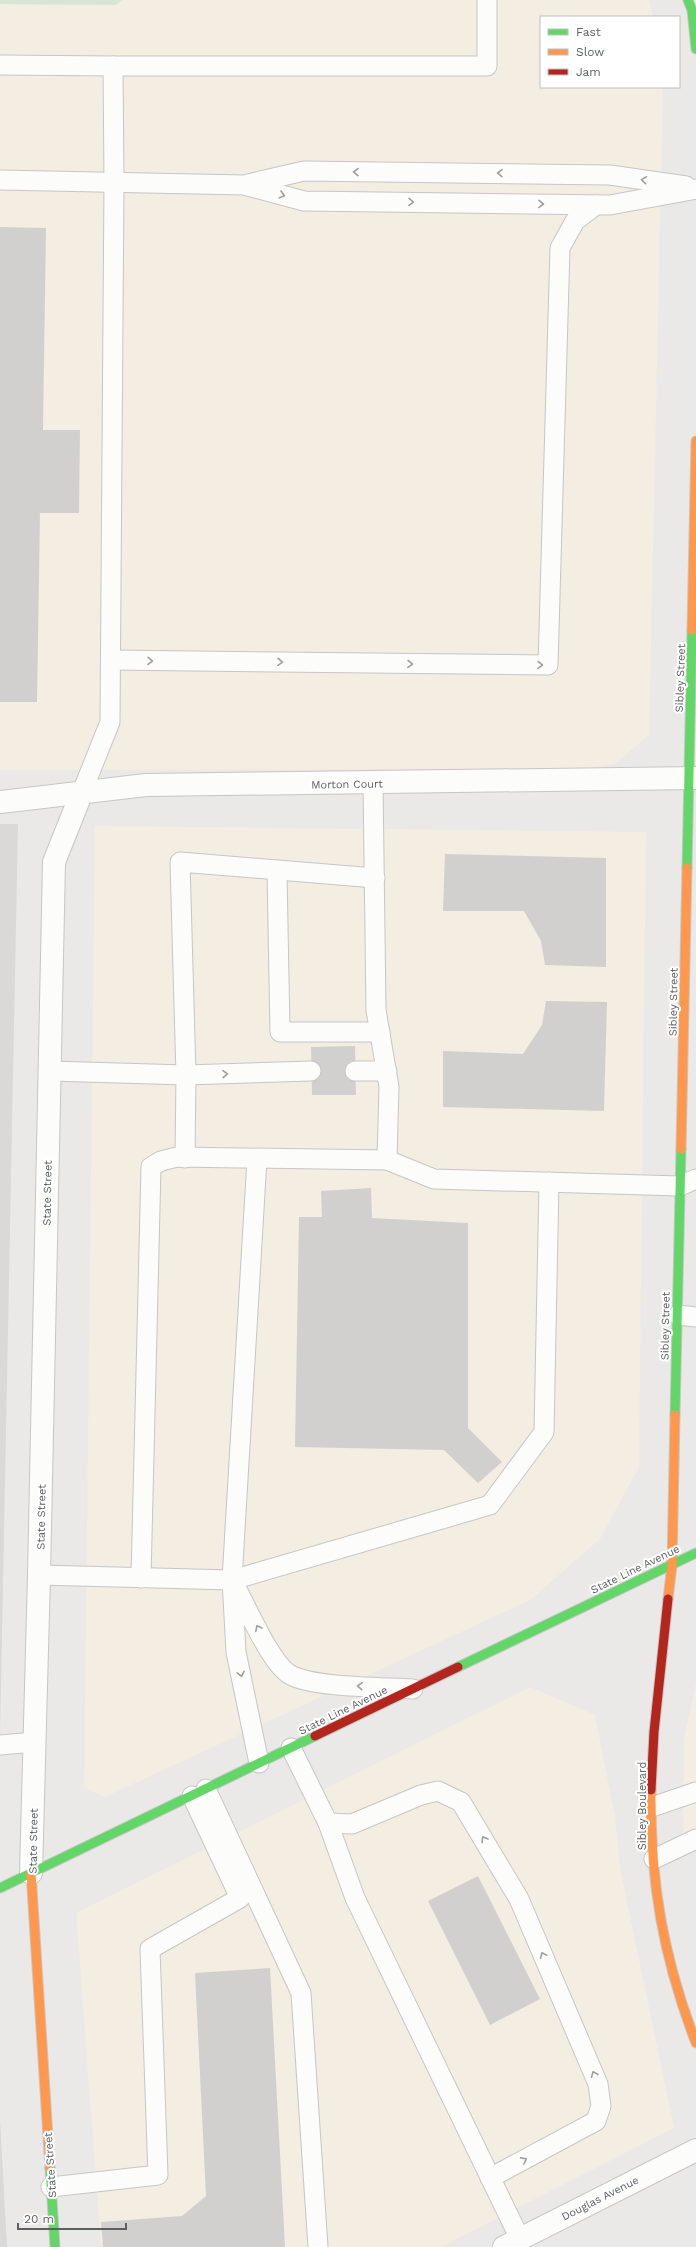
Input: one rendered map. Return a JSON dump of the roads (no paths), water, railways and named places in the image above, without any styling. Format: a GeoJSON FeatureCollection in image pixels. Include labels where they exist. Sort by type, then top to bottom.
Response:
{"type":"FeatureCollection","features":[{"type":"Feature","properties":{"kind":"main road"},"geometry":{"type":"LineString","coordinates":[[688,0],[692,10],[696,49]]}},
{"type":"Feature","properties":{"kind":"main road","name":"Sibley Street"},"geometry":{"type":"LineString","coordinates":[[672,1565],[687,1316],[696,441]]}},
{"type":"Feature","properties":{"kind":"main road","name":"State Line Avenue"},"geometry":{"type":"LineString","coordinates":[[0,1888],[696,1553]]}},
{"type":"Feature","properties":{"kind":"main road","name":"Sibley Boulevard"},"geometry":{"type":"LineString","coordinates":[[672,1565],[655,1712],[652,1807],[656,1900],[672,1970],[686,2020],[696,2043]]}},
{"type":"Feature","properties":{"kind":"main road","name":"State Street"},"geometry":{"type":"LineString","coordinates":[[31,1873],[55,2247]]}},
{"type":"Feature","properties":{"kind":"street","name":"Morton Court"},"geometry":{"type":"LineString","coordinates":[[0,802],[11,802],[146,785],[692,778]]}},
{"type":"Feature","properties":{"kind":"street","name":"State Street"},"geometry":{"type":"LineString","coordinates":[[31,1873],[40,1575],[54,862],[82,792]]}},
{"type":"Feature","properties":{"kind":"street","name":"Douglas Avenue"},"geometry":{"type":"LineString","coordinates":[[512,2243],[696,2150]]}},
{"type":"Feature","properties":{"kind":"lane"},"geometry":{"type":"LineString","coordinates":[[0,65],[487,66],[488,0]]}},
{"type":"Feature","properties":{"kind":"lane"},"geometry":{"type":"LineString","coordinates":[[82,792],[110,722],[114,182],[112,66]]}},
{"type":"Feature","properties":{"kind":"lane"},"geometry":{"type":"LineString","coordinates":[[244,185],[304,171],[610,175],[696,188]]}},
{"type":"Feature","properties":{"kind":"lane"},"geometry":{"type":"LineString","coordinates":[[377,201],[378,172]]}},
{"type":"Feature","properties":{"kind":"lane"},"geometry":{"type":"LineString","coordinates":[[0,180],[244,185],[304,200],[610,206],[696,188]]}},
{"type":"Feature","properties":{"kind":"lane"},"geometry":{"type":"LineString","coordinates":[[111,660],[548,665],[560,248],[575,221],[596,205]]}},
{"type":"Feature","properties":{"kind":"lane"},"geometry":{"type":"LineString","coordinates":[[373,783],[376,1010],[389,1087],[388,1160]]}},
{"type":"Feature","properties":{"kind":"lane"},"geometry":{"type":"LineString","coordinates":[[185,1158],[186,1075],[180,862],[278,872],[375,878]]}},
{"type":"Feature","properties":{"kind":"lane"},"geometry":{"type":"LineString","coordinates":[[278,872],[280,1032],[380,1032]]}},
{"type":"Feature","properties":{"kind":"lane"},"geometry":{"type":"LineString","coordinates":[[50,1071],[186,1075],[311,1071]]}},
{"type":"Feature","properties":{"kind":"lane"},"geometry":{"type":"LineString","coordinates":[[355,1071],[387,1071]]}},
{"type":"Feature","properties":{"kind":"lane"},"geometry":{"type":"LineString","coordinates":[[141,1578],[149,1179],[151,1167],[161,1161],[185,1158],[388,1160],[434,1179],[549,1182],[688,1182]]}},
{"type":"Feature","properties":{"kind":"lane"},"geometry":{"type":"LineString","coordinates":[[257,1158],[232,1580],[236,1652],[259,1764]]}},
{"type":"Feature","properties":{"kind":"lane"},"geometry":{"type":"LineString","coordinates":[[40,1575],[232,1580],[490,1505],[544,1432],[549,1182]]}},
{"type":"Feature","properties":{"kind":"lane"},"geometry":{"type":"LineString","coordinates":[[232,1580],[274,1659],[288,1674],[307,1682],[413,1689]]}},
{"type":"Feature","properties":{"kind":"lane"},"geometry":{"type":"LineString","coordinates":[[0,1744],[35,1742]]}},
{"type":"Feature","properties":{"kind":"lane"},"geometry":{"type":"LineString","coordinates":[[291,1748],[328,1823],[355,1898],[490,2178],[512,2243]]}},
{"type":"Feature","properties":{"kind":"lane"},"geometry":{"type":"LineString","coordinates":[[328,1823],[352,1824],[421,1795],[438,1790],[461,1802],[519,1899],[596,2077],[601,2106],[596,2121],[490,2178]]}},
{"type":"Feature","properties":{"kind":"lane"},"geometry":{"type":"LineString","coordinates":[[51,2187],[158,2175],[150,1949],[240,1898],[199,1792]]}},
{"type":"Feature","properties":{"kind":"lane"},"geometry":{"type":"LineString","coordinates":[[199,1792],[301,1993],[318,2247]]}},
{"type":"Feature","properties":{"kind":"lane"},"geometry":{"type":"LineString","coordinates":[[652,1807],[696,1792]]}},
{"type":"Feature","properties":{"kind":"lane"},"geometry":{"type":"LineString","coordinates":[[654,1859],[696,1839]]}}]}
